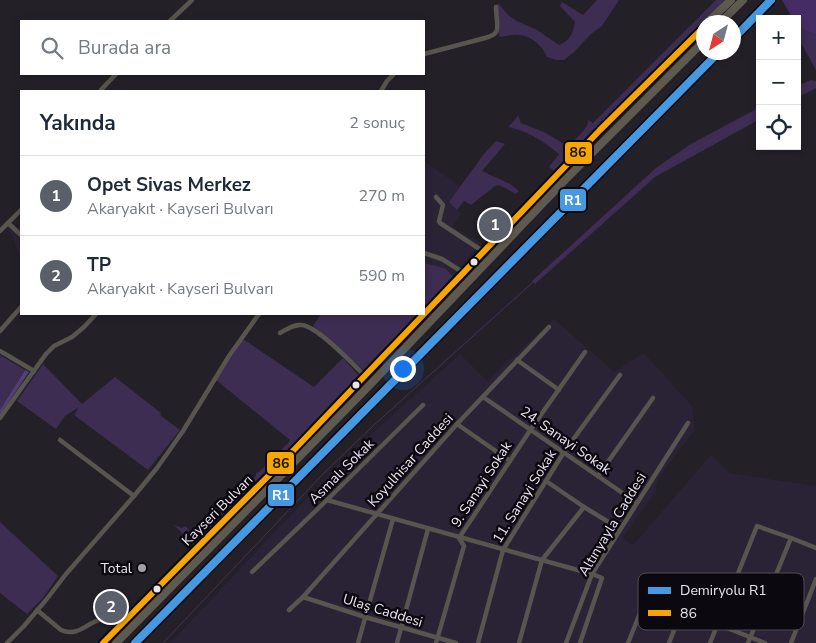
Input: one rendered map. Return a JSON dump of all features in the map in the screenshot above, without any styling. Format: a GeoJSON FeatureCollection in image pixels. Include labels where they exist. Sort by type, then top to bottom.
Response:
{"type":"FeatureCollection","features":[{"type":"Feature","properties":{"kind":"highway"},"geometry":{"type":"LineString","coordinates":[[715,15],[731,0]]}},
{"type":"Feature","properties":{"kind":"highway"},"geometry":{"type":"LineString","coordinates":[[728,15],[743,0]]}},
{"type":"Feature","properties":{"kind":"highway","name":"Kayseri Bulvarı"},"geometry":{"type":"LineString","coordinates":[[425,314],[600,130],[696,35]]}},
{"type":"Feature","properties":{"kind":"highway","name":"Kayseri Bulvarı"},"geometry":{"type":"LineString","coordinates":[[116,643],[381,374],[564,181],[696,49]]}},
{"type":"Feature","properties":{"kind":"highway","name":"Kayseri Bulvarı"},"geometry":{"type":"LineString","coordinates":[[103,643],[292,452],[424,315]]}},
{"type":"Feature","properties":{"kind":"street"},"geometry":{"type":"LineString","coordinates":[[171,20],[192,0]]}},
{"type":"Feature","properties":{"kind":"street"},"geometry":{"type":"LineString","coordinates":[[425,54],[493,35],[497,29],[496,7]]}},
{"type":"Feature","properties":{"kind":"street"},"geometry":{"type":"LineString","coordinates":[[101,90],[115,75]]}},
{"type":"Feature","properties":{"kind":"street"},"geometry":{"type":"LineString","coordinates":[[382,90],[393,75]]}},
{"type":"Feature","properties":{"kind":"street"},"geometry":{"type":"LineString","coordinates":[[436,196],[443,205],[440,224],[484,252]]}},
{"type":"Feature","properties":{"kind":"street"},"geometry":{"type":"LineString","coordinates":[[0,231],[20,211]]}},
{"type":"Feature","properties":{"kind":"street"},"geometry":{"type":"LineString","coordinates":[[8,223],[20,234]]}},
{"type":"Feature","properties":{"kind":"street"},"geometry":{"type":"LineString","coordinates":[[425,253],[442,259],[464,273]]}},
{"type":"Feature","properties":{"kind":"street"},"geometry":{"type":"LineString","coordinates":[[0,331],[20,308]]}},
{"type":"Feature","properties":{"kind":"street"},"geometry":{"type":"LineString","coordinates":[[0,418],[46,354],[54,346],[72,337],[95,315]]}},
{"type":"Feature","properties":{"kind":"street"},"geometry":{"type":"LineString","coordinates":[[7,643],[24,626],[84,552],[157,468],[229,356],[258,315]]}},
{"type":"Feature","properties":{"kind":"street"},"geometry":{"type":"LineString","coordinates":[[280,333],[288,328],[304,325],[319,334],[365,376]]}},
{"type":"Feature","properties":{"kind":"street","name":"Koyulhisar Caddesi"},"geometry":{"type":"LineString","coordinates":[[289,610],[303,597],[457,424],[549,327]]}},
{"type":"Feature","properties":{"kind":"street"},"geometry":{"type":"LineString","coordinates":[[0,351],[34,372]]}},
{"type":"Feature","properties":{"kind":"street","name":"9. Sanayi Sokak"},"geometry":{"type":"LineString","coordinates":[[437,640],[464,546],[459,538],[531,429],[585,352]]}},
{"type":"Feature","properties":{"kind":"street"},"geometry":{"type":"LineString","coordinates":[[517,360],[558,390]]}},
{"type":"Feature","properties":{"kind":"street","name":"11. Sanayi Sokak"},"geometry":{"type":"LineString","coordinates":[[478,643],[503,550],[564,452],[620,375]]}},
{"type":"Feature","properties":{"kind":"street","name":"24. Sanayi Sokak"},"geometry":{"type":"LineString","coordinates":[[482,397],[637,503]]}},
{"type":"Feature","properties":{"kind":"street"},"geometry":{"type":"LineString","coordinates":[[598,476],[653,398]]}},
{"type":"Feature","properties":{"kind":"street","name":"Asmalı Sokak"},"geometry":{"type":"LineString","coordinates":[[252,572],[423,405]]}},
{"type":"Feature","properties":{"kind":"street","name":"Altınyayla Caddesi"},"geometry":{"type":"LineString","coordinates":[[566,643],[592,574],[688,423]]}},
{"type":"Feature","properties":{"kind":"street"},"geometry":{"type":"LineString","coordinates":[[457,424],[510,461]]}},
{"type":"Feature","properties":{"kind":"street"},"geometry":{"type":"LineString","coordinates":[[60,440],[134,496]]}},
{"type":"Feature","properties":{"kind":"street"},"geometry":{"type":"LineString","coordinates":[[546,481],[620,530]]}},
{"type":"Feature","properties":{"kind":"street"},"geometry":{"type":"LineString","coordinates":[[327,500],[592,574]]}},
{"type":"Feature","properties":{"kind":"street"},"geometry":{"type":"LineString","coordinates":[[519,643],[542,560],[584,506]]}},
{"type":"Feature","properties":{"kind":"street"},"geometry":{"type":"LineString","coordinates":[[358,643],[393,519]]}},
{"type":"Feature","properties":{"kind":"street"},"geometry":{"type":"LineString","coordinates":[[738,573],[756,526],[816,548]]}},
{"type":"Feature","properties":{"kind":"street"},"geometry":{"type":"LineString","coordinates":[[397,643],[428,529]]}},
{"type":"Feature","properties":{"kind":"street"},"geometry":{"type":"LineString","coordinates":[[777,573],[791,538]]}},
{"type":"Feature","properties":{"kind":"street","name":"Altınyayla Caddesi"},"geometry":{"type":"LineString","coordinates":[[580,643],[602,578],[592,574]]}},
{"type":"Feature","properties":{"kind":"street"},"geometry":{"type":"LineString","coordinates":[[804,610],[816,579]]}},
{"type":"Feature","properties":{"kind":"street","name":"Ulaş Caddesi"},"geometry":{"type":"LineString","coordinates":[[303,597],[402,627],[437,640],[456,643]]}},
{"type":"Feature","properties":{"kind":"street"},"geometry":{"type":"LineString","coordinates":[[37,610],[66,632],[73,633],[105,619],[113,622],[118,627]]}},
{"type":"Feature","properties":{"kind":"street"},"geometry":{"type":"LineString","coordinates":[[628,643],[638,617]]}},
{"type":"Feature","properties":{"kind":"street"},"geometry":{"type":"LineString","coordinates":[[669,643],[674,630]]}},
{"type":"Feature","properties":{"kind":"street"},"geometry":{"type":"LineString","coordinates":[[710,643],[716,630]]}},
{"type":"Feature","properties":{"kind":"street"},"geometry":{"type":"LineString","coordinates":[[732,630],[765,643]]}},
{"type":"Feature","properties":{"kind":"street"},"geometry":{"type":"LineString","coordinates":[[748,643],[753,630]]}},
{"type":"Feature","properties":{"kind":"street"},"geometry":{"type":"LineString","coordinates":[[791,643],[796,630]]}},
{"type":"Feature","properties":{"kind":"shaded area"},"geometry":{"type":"Polygon","coordinates":[[[597,0],[619,0],[602,26],[564,60],[547,57],[540,45],[524,36],[500,37],[494,20],[494,11],[498,3],[508,15],[537,30],[559,45],[570,36],[575,22],[560,6],[562,2],[583,15],[597,0]]]}},
{"type":"Feature","properties":{"kind":"shaded area"},"geometry":{"type":"Polygon","coordinates":[[[716,0],[725,0],[710,15],[701,15],[716,0]]]}},
{"type":"Feature","properties":{"kind":"shaded area"},"geometry":{"type":"Polygon","coordinates":[[[782,0],[816,0],[816,35],[801,29],[801,15],[791,15],[782,0]]]}},
{"type":"Feature","properties":{"kind":"shaded area"},"geometry":{"type":"Polygon","coordinates":[[[696,20],[696,29],[554,171],[549,167],[559,154],[535,137],[508,127],[518,115],[521,123],[544,132],[567,146],[585,129],[588,123],[587,119],[593,123],[696,20]]]}},
{"type":"Feature","properties":{"kind":"shaded area"},"geometry":{"type":"Polygon","coordinates":[[[801,29],[816,35],[816,70],[801,43],[801,29]]]}},
{"type":"Feature","properties":{"kind":"shaded area"},"geometry":{"type":"Polygon","coordinates":[[[811,80],[816,81],[816,88],[801,96],[801,84],[811,80]]]}},
{"type":"Feature","properties":{"kind":"shaded area"},"geometry":{"type":"Polygon","coordinates":[[[756,109],[756,121],[655,177],[535,284],[532,281],[656,168],[689,145],[756,109]]]}},
{"type":"Feature","properties":{"kind":"shaded area"},"geometry":{"type":"Polygon","coordinates":[[[496,141],[505,144],[482,171],[510,184],[519,191],[516,194],[499,185],[495,186],[471,205],[464,201],[457,210],[449,202],[483,155],[496,141]]]}},
{"type":"Feature","properties":{"kind":"shaded area"},"geometry":{"type":"Polygon","coordinates":[[[425,162],[460,186],[449,202],[461,214],[452,226],[480,243],[453,276],[445,268],[425,263],[425,162]]]}},
{"type":"Feature","properties":{"kind":"shaded area"},"geometry":{"type":"Polygon","coordinates":[[[12,223],[20,230],[20,256],[9,227],[12,223]]]}},
{"type":"Feature","properties":{"kind":"shaded area"},"geometry":{"type":"Polygon","coordinates":[[[425,263],[445,268],[453,276],[425,307],[425,263]]]}},
{"type":"Feature","properties":{"kind":"shaded area"},"geometry":{"type":"Polygon","coordinates":[[[320,315],[417,315],[366,372],[313,326],[320,315]]]}},
{"type":"Feature","properties":{"kind":"shaded area"},"geometry":{"type":"Polygon","coordinates":[[[554,319],[614,372],[644,353],[692,406],[695,429],[658,479],[655,492],[623,538],[633,545],[711,455],[729,473],[816,486],[816,643],[170,643],[342,461],[460,354],[487,381],[554,319]]]}},
{"type":"Feature","properties":{"kind":"shaded area"},"geometry":{"type":"Polygon","coordinates":[[[243,339],[314,387],[343,358],[360,377],[194,545],[174,525],[182,528],[186,526],[189,531],[200,533],[290,440],[216,380],[243,339]]]}},
{"type":"Feature","properties":{"kind":"shaded area"},"geometry":{"type":"Polygon","coordinates":[[[0,355],[25,370],[0,410],[0,355]]]}},
{"type":"Feature","properties":{"kind":"shaded area"},"geometry":{"type":"Polygon","coordinates":[[[43,364],[82,404],[115,377],[180,430],[148,470],[74,415],[79,407],[65,416],[56,429],[17,401],[43,364]]]}},
{"type":"Feature","properties":{"kind":"shaded area"},"geometry":{"type":"Polygon","coordinates":[[[25,370],[29,372],[0,415],[0,410],[25,370]]]}},
{"type":"Feature","properties":{"kind":"shaded area"},"geometry":{"type":"Polygon","coordinates":[[[0,522],[58,576],[43,598],[27,614],[0,593],[0,522]]]}},
{"type":"Feature","properties":{"kind":"waterway"},"geometry":{"type":"LineString","coordinates":[[801,90],[812,83]]}},
{"type":"Feature","properties":{"kind":"waterway"},"geometry":{"type":"LineString","coordinates":[[163,643],[323,474],[374,425],[648,179],[679,158],[756,115]]}},
{"type":"Feature","properties":{"kind":"rail line","name":"R1"},"geometry":{"type":"LineString","coordinates":[[741,31],[771,0]]}},
{"type":"Feature","properties":{"kind":"rail line","name":"R1"},"geometry":{"type":"LineString","coordinates":[[135,643],[711,60]]}},
{"type":"Feature","properties":{"kind":"transit line","name":"86"},"geometry":{"type":"LineString","coordinates":[[425,313],[600,130],[696,35]]}},
{"type":"Feature","properties":{"kind":"transit line","name":"86"},"geometry":{"type":"LineString","coordinates":[[103,643],[292,452],[423,315]]}},
{"type":"Feature","properties":{"kind":"place","name":"Opet Sivas Merkez"},"geometry":{"type":"Point","coordinates":[495,225]}},
{"type":"Feature","properties":{"kind":"place","name":"Total"},"geometry":{"type":"Point","coordinates":[142,568]}},
{"type":"Feature","properties":{"kind":"place","name":"TP"},"geometry":{"type":"Point","coordinates":[111,607]}}]}
